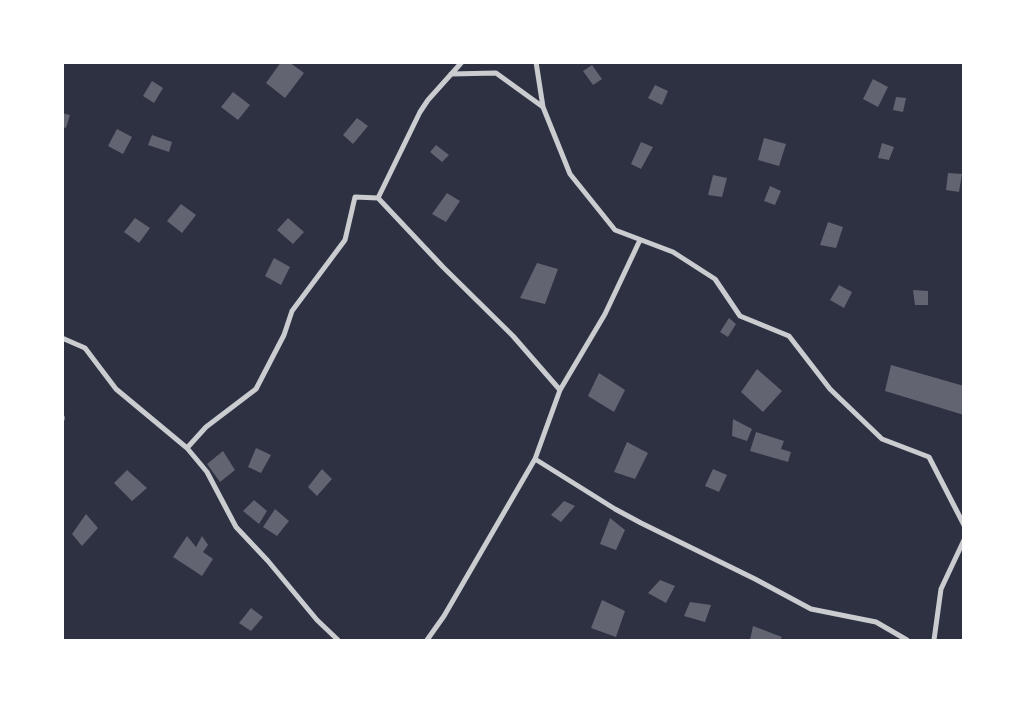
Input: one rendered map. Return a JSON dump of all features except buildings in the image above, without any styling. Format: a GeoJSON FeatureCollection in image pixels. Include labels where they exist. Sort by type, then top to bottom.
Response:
{"type":"FeatureCollection","features":[{"type":"Feature","properties":{"kind":"street"},"geometry":{"type":"LineString","coordinates":[[378,198],[420,112],[428,100],[462,62]]}},
{"type":"Feature","properties":{"kind":"street"},"geometry":{"type":"LineString","coordinates":[[536,62],[543,107],[570,174],[615,230],[673,252],[715,279],[740,316],[790,336],[830,389],[882,439],[929,457],[964,525]]}},
{"type":"Feature","properties":{"kind":"street"},"geometry":{"type":"LineString","coordinates":[[451,74],[496,73],[543,107]]}},
{"type":"Feature","properties":{"kind":"street"},"geometry":{"type":"LineString","coordinates":[[188,448],[206,427],[256,389],[284,335],[292,310],[345,240],[355,197],[378,198],[443,267],[513,336],[560,390]]}},
{"type":"Feature","properties":{"kind":"street"},"geometry":{"type":"LineString","coordinates":[[427,640],[444,616],[535,459],[560,390],[605,314],[640,240]]}},
{"type":"Feature","properties":{"kind":"street"},"geometry":{"type":"LineString","coordinates":[[62,338],[85,348],[116,389],[188,448],[207,472],[236,527],[268,561],[317,620],[338,640]]}},
{"type":"Feature","properties":{"kind":"street"},"geometry":{"type":"LineString","coordinates":[[535,459],[624,514],[811,609],[876,622],[907,640]]}},
{"type":"Feature","properties":{"kind":"street"},"geometry":{"type":"LineString","coordinates":[[934,640],[941,590],[964,540]]}}]}
